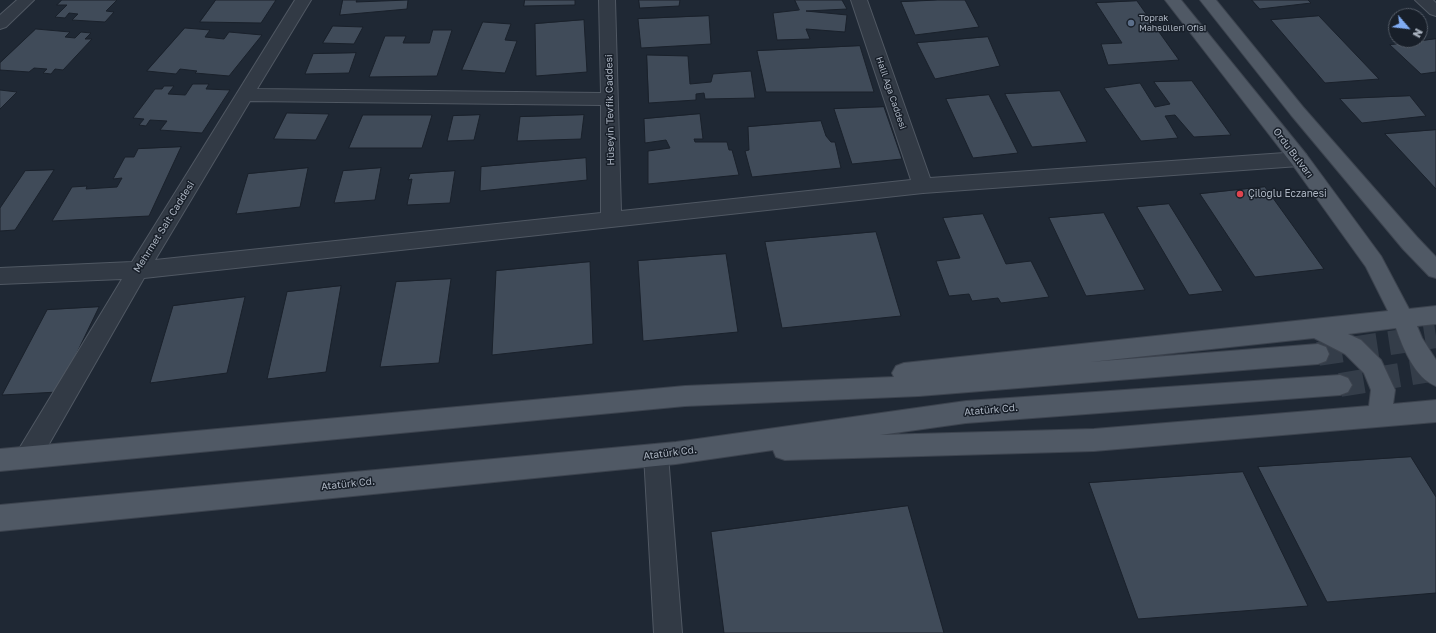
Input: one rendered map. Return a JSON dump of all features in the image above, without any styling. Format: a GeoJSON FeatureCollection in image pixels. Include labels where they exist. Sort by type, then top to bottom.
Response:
{"type":"FeatureCollection","features":[{"type":"Feature","properties":{"kind":"main road","name":"Ordu Bulvarı"},"geometry":{"type":"LineString","coordinates":[[1173,0],[1299,160],[1374,262],[1404,320],[1412,341],[1426,365],[1436,376]]}},
{"type":"Feature","properties":{"kind":"main road"},"geometry":{"type":"LineString","coordinates":[[1208,0],[1297,112],[1410,243],[1436,270]]}},
{"type":"Feature","properties":{"kind":"main road"},"geometry":{"type":"LineString","coordinates":[[0,460],[685,396],[1404,320],[1436,315]]}},
{"type":"Feature","properties":{"kind":"main road"},"geometry":{"type":"LineString","coordinates":[[1318,329],[1353,347],[1373,368],[1383,390],[1380,416]]}},
{"type":"Feature","properties":{"kind":"main road"},"geometry":{"type":"LineString","coordinates":[[685,396],[919,386],[1318,354]]}},
{"type":"Feature","properties":{"kind":"main road","name":"Atatürk Cd."},"geometry":{"type":"LineString","coordinates":[[0,518],[666,454],[966,412],[1340,385]]}},
{"type":"Feature","properties":{"kind":"main road"},"geometry":{"type":"LineString","coordinates":[[666,454],[1094,440],[1436,411]]}},
{"type":"Feature","properties":{"kind":"street"},"geometry":{"type":"LineString","coordinates":[[0,24],[26,0]]}},
{"type":"Feature","properties":{"kind":"street","name":"Mehrmet Sait Caddesi"},"geometry":{"type":"LineString","coordinates":[[28,457],[138,270],[303,0]]}},
{"type":"Feature","properties":{"kind":"street","name":"Hüseyin Tevfik Caddesi"},"geometry":{"type":"LineString","coordinates":[[608,0],[611,220]]}},
{"type":"Feature","properties":{"kind":"street","name":"Halil Aga Caddesi"},"geometry":{"type":"LineString","coordinates":[[859,0],[923,186]]}},
{"type":"Feature","properties":{"kind":"street"},"geometry":{"type":"LineString","coordinates":[[1423,0],[1436,11]]}},
{"type":"Feature","properties":{"kind":"street"},"geometry":{"type":"LineString","coordinates":[[246,95],[610,99]]}},
{"type":"Feature","properties":{"kind":"street"},"geometry":{"type":"LineString","coordinates":[[0,276],[138,270],[923,186],[1299,160]]}},
{"type":"Feature","properties":{"kind":"street"},"geometry":{"type":"LineString","coordinates":[[666,454],[668,633]]}},
{"type":"Feature","properties":{"kind":"building"},"geometry":{"type":"Polygon","coordinates":[[[62,0],[117,0],[106,11],[114,12],[105,22],[72,20],[78,14],[69,13],[65,18],[55,17],[67,5],[57,5],[62,0]]]}},
{"type":"Feature","properties":{"kind":"building"},"geometry":{"type":"Polygon","coordinates":[[[216,0],[276,0],[261,23],[200,22],[216,0]]]}},
{"type":"Feature","properties":{"kind":"building"},"geometry":{"type":"Polygon","coordinates":[[[343,0],[357,0],[356,2],[408,0],[407,9],[340,15],[343,0]]]}},
{"type":"Feature","properties":{"kind":"building"},"geometry":{"type":"Polygon","coordinates":[[[525,0],[575,0],[575,5],[524,6],[525,0]]]}},
{"type":"Feature","properties":{"kind":"building"},"geometry":{"type":"Polygon","coordinates":[[[639,0],[680,0],[679,6],[640,8],[639,0]]]}},
{"type":"Feature","properties":{"kind":"building"},"geometry":{"type":"Polygon","coordinates":[[[795,0],[842,0],[847,9],[806,11],[847,15],[845,32],[806,29],[810,39],[777,40],[773,13],[799,10],[795,0]]]}},
{"type":"Feature","properties":{"kind":"building"},"geometry":{"type":"Polygon","coordinates":[[[965,0],[979,27],[915,35],[901,2],[965,0]]]}},
{"type":"Feature","properties":{"kind":"building"},"geometry":{"type":"Polygon","coordinates":[[[1252,0],[1308,0],[1311,3],[1260,9],[1252,0]]]}},
{"type":"Feature","properties":{"kind":"building","name":"Toprak Mahsülleri Ofisi"},"geometry":{"type":"Polygon","coordinates":[[[1137,1],[1179,60],[1108,65],[1101,44],[1122,43],[1096,3],[1137,1]]]}},
{"type":"Feature","properties":{"kind":"building"},"geometry":{"type":"Polygon","coordinates":[[[709,16],[711,44],[641,48],[638,19],[709,16]]]}},
{"type":"Feature","properties":{"kind":"building"},"geometry":{"type":"Polygon","coordinates":[[[1319,16],[1379,79],[1325,83],[1271,20],[1319,16]]]}},
{"type":"Feature","properties":{"kind":"building"},"geometry":{"type":"Polygon","coordinates":[[[584,20],[587,72],[536,76],[535,24],[584,20]]]}},
{"type":"Feature","properties":{"kind":"building"},"geometry":{"type":"Polygon","coordinates":[[[483,22],[511,24],[505,40],[517,41],[505,73],[462,70],[483,22]]]}},
{"type":"Feature","properties":{"kind":"building"},"geometry":{"type":"Polygon","coordinates":[[[333,26],[363,27],[354,44],[323,43],[333,26]]]}},
{"type":"Feature","properties":{"kind":"building"},"geometry":{"type":"Polygon","coordinates":[[[185,28],[210,30],[205,37],[224,39],[229,32],[262,35],[229,76],[195,73],[197,71],[180,69],[176,74],[147,71],[185,28]]]}},
{"type":"Feature","properties":{"kind":"building"},"geometry":{"type":"Polygon","coordinates":[[[36,29],[70,32],[65,37],[75,38],[81,32],[91,33],[85,39],[92,39],[63,70],[55,69],[51,74],[43,73],[47,69],[34,68],[29,72],[0,70],[0,63],[36,29]]]}},
{"type":"Feature","properties":{"kind":"building"},"geometry":{"type":"Polygon","coordinates":[[[433,30],[452,30],[437,76],[369,77],[385,36],[406,36],[403,43],[429,43],[433,30]]]}},
{"type":"Feature","properties":{"kind":"building"},"geometry":{"type":"Polygon","coordinates":[[[988,37],[1000,66],[935,79],[917,43],[988,37]]]}},
{"type":"Feature","properties":{"kind":"building"},"geometry":{"type":"Polygon","coordinates":[[[1436,39],[1436,72],[1421,74],[1393,48],[1428,48],[1428,40],[1436,39]]]}},
{"type":"Feature","properties":{"kind":"building"},"geometry":{"type":"Polygon","coordinates":[[[860,46],[874,92],[766,92],[757,51],[860,46]]]}},
{"type":"Feature","properties":{"kind":"building"},"geometry":{"type":"Polygon","coordinates":[[[356,53],[349,73],[305,74],[313,54],[356,53]]]}},
{"type":"Feature","properties":{"kind":"building"},"geometry":{"type":"Polygon","coordinates":[[[647,55],[688,56],[690,84],[711,82],[713,74],[751,71],[755,98],[705,99],[704,93],[696,94],[696,100],[649,103],[647,55]]]}},
{"type":"Feature","properties":{"kind":"building"},"geometry":{"type":"Polygon","coordinates":[[[1192,81],[1231,135],[1194,137],[1175,115],[1165,116],[1178,138],[1141,141],[1104,88],[1140,83],[1155,107],[1170,104],[1154,82],[1192,81]]]}},
{"type":"Feature","properties":{"kind":"building"},"geometry":{"type":"Polygon","coordinates":[[[193,84],[209,84],[206,89],[230,90],[202,133],[160,130],[167,121],[150,120],[146,126],[139,125],[144,119],[133,118],[155,89],[162,89],[164,86],[174,86],[168,94],[185,95],[193,84]]]}},
{"type":"Feature","properties":{"kind":"building"},"geometry":{"type":"Polygon","coordinates":[[[0,90],[17,92],[0,109],[0,90]]]}},
{"type":"Feature","properties":{"kind":"building"},"geometry":{"type":"Polygon","coordinates":[[[1060,91],[1087,142],[1032,147],[1005,94],[1060,91]]]}},
{"type":"Feature","properties":{"kind":"building"},"geometry":{"type":"Polygon","coordinates":[[[989,95],[1018,153],[973,158],[946,99],[989,95]]]}},
{"type":"Feature","properties":{"kind":"building"},"geometry":{"type":"Polygon","coordinates":[[[1410,96],[1426,116],[1362,123],[1340,99],[1410,96]]]}},
{"type":"Feature","properties":{"kind":"building"},"geometry":{"type":"Polygon","coordinates":[[[884,107],[902,159],[852,164],[834,109],[884,107]]]}},
{"type":"Feature","properties":{"kind":"building"},"geometry":{"type":"Polygon","coordinates":[[[287,113],[329,114],[316,140],[274,139],[287,113]]]}},
{"type":"Feature","properties":{"kind":"building"},"geometry":{"type":"Polygon","coordinates":[[[700,114],[703,139],[694,139],[695,142],[727,142],[729,150],[732,150],[739,175],[648,184],[648,151],[670,148],[666,140],[645,143],[644,119],[700,114]]]}},
{"type":"Feature","properties":{"kind":"building"},"geometry":{"type":"Polygon","coordinates":[[[363,115],[432,115],[422,148],[349,148],[363,115]]]}},
{"type":"Feature","properties":{"kind":"building"},"geometry":{"type":"Polygon","coordinates":[[[480,115],[474,140],[447,141],[453,116],[480,115]]]}},
{"type":"Feature","properties":{"kind":"building"},"geometry":{"type":"Polygon","coordinates":[[[584,115],[581,139],[517,141],[520,117],[584,115]]]}},
{"type":"Feature","properties":{"kind":"building"},"geometry":{"type":"Polygon","coordinates":[[[821,121],[826,136],[831,142],[835,142],[841,168],[752,177],[745,151],[749,150],[748,127],[821,121]]]}},
{"type":"Feature","properties":{"kind":"building"},"geometry":{"type":"Polygon","coordinates":[[[1436,130],[1436,189],[1385,134],[1436,130]]]}},
{"type":"Feature","properties":{"kind":"building"},"geometry":{"type":"Polygon","coordinates":[[[181,147],[149,216],[52,221],[72,187],[87,186],[86,189],[117,187],[122,178],[113,179],[125,157],[134,157],[138,149],[181,147]]]}},
{"type":"Feature","properties":{"kind":"building"},"geometry":{"type":"Polygon","coordinates":[[[586,158],[587,180],[480,191],[481,167],[586,158]]]}},
{"type":"Feature","properties":{"kind":"building"},"geometry":{"type":"Polygon","coordinates":[[[308,168],[300,207],[236,214],[248,174],[308,168]]]}},
{"type":"Feature","properties":{"kind":"building"},"geometry":{"type":"Polygon","coordinates":[[[381,168],[375,200],[334,203],[343,171],[381,168]]]}},
{"type":"Feature","properties":{"kind":"building"},"geometry":{"type":"Polygon","coordinates":[[[54,170],[15,230],[0,231],[0,208],[25,171],[54,170]]]}},
{"type":"Feature","properties":{"kind":"building"},"geometry":{"type":"Polygon","coordinates":[[[455,171],[450,203],[407,205],[412,179],[408,180],[410,174],[455,171]]]}},
{"type":"Feature","properties":{"kind":"building"},"geometry":{"type":"Polygon","coordinates":[[[1265,187],[1324,269],[1255,277],[1200,194],[1265,187]]]}},
{"type":"Feature","properties":{"kind":"building"},"geometry":{"type":"Polygon","coordinates":[[[1169,204],[1223,291],[1189,295],[1137,207],[1169,204]]]}},
{"type":"Feature","properties":{"kind":"building"},"geometry":{"type":"Polygon","coordinates":[[[1104,213],[1145,290],[1086,296],[1049,218],[1104,213]]]}},
{"type":"Feature","properties":{"kind":"building"},"geometry":{"type":"Polygon","coordinates":[[[983,214],[1006,264],[1031,261],[1049,297],[1001,303],[998,298],[972,301],[969,294],[949,296],[936,261],[960,258],[943,218],[983,214]]]}},
{"type":"Feature","properties":{"kind":"building"},"geometry":{"type":"Polygon","coordinates":[[[876,232],[901,316],[782,328],[765,242],[876,232]]]}},
{"type":"Feature","properties":{"kind":"building"},"geometry":{"type":"Polygon","coordinates":[[[726,254],[738,332],[643,341],[638,261],[726,254]]]}},
{"type":"Feature","properties":{"kind":"building"},"geometry":{"type":"Polygon","coordinates":[[[590,262],[593,344],[492,355],[496,271],[590,262]]]}},
{"type":"Feature","properties":{"kind":"building"},"geometry":{"type":"Polygon","coordinates":[[[451,279],[439,363],[380,367],[396,282],[451,279]]]}},
{"type":"Feature","properties":{"kind":"building"},"geometry":{"type":"Polygon","coordinates":[[[341,286],[326,372],[267,379],[287,292],[341,286]]]}},
{"type":"Feature","properties":{"kind":"building"},"geometry":{"type":"Polygon","coordinates":[[[245,297],[227,373],[150,383],[173,306],[245,297]]]}},
{"type":"Feature","properties":{"kind":"building"},"geometry":{"type":"Polygon","coordinates":[[[99,307],[58,392],[2,395],[47,310],[99,307]]]}},
{"type":"Feature","properties":{"kind":"building"},"geometry":{"type":"Polygon","coordinates":[[[1411,457],[1436,497],[1436,593],[1327,602],[1258,467],[1411,457]]]}},
{"type":"Feature","properties":{"kind":"building"},"geometry":{"type":"Polygon","coordinates":[[[1243,472],[1308,606],[1138,619],[1089,483],[1243,472]]]}},
{"type":"Feature","properties":{"kind":"building"},"geometry":{"type":"Polygon","coordinates":[[[908,506],[944,633],[724,633],[711,532],[908,506]]]}},
{"type":"Feature","properties":{"kind":"tunnel"},"geometry":{"type":"LineString","coordinates":[[1318,354],[1436,336]]}},
{"type":"Feature","properties":{"kind":"tunnel"},"geometry":{"type":"LineString","coordinates":[[1340,385],[1436,369]]}},
{"type":"Feature","properties":{"kind":"place","name":"Toprak Mahsülleri Ofisi"},"geometry":{"type":"Point","coordinates":[1131,23]}},
{"type":"Feature","properties":{"kind":"place","name":"Çiloğlu Eczanesi"},"geometry":{"type":"Point","coordinates":[1240,194]}}]}
